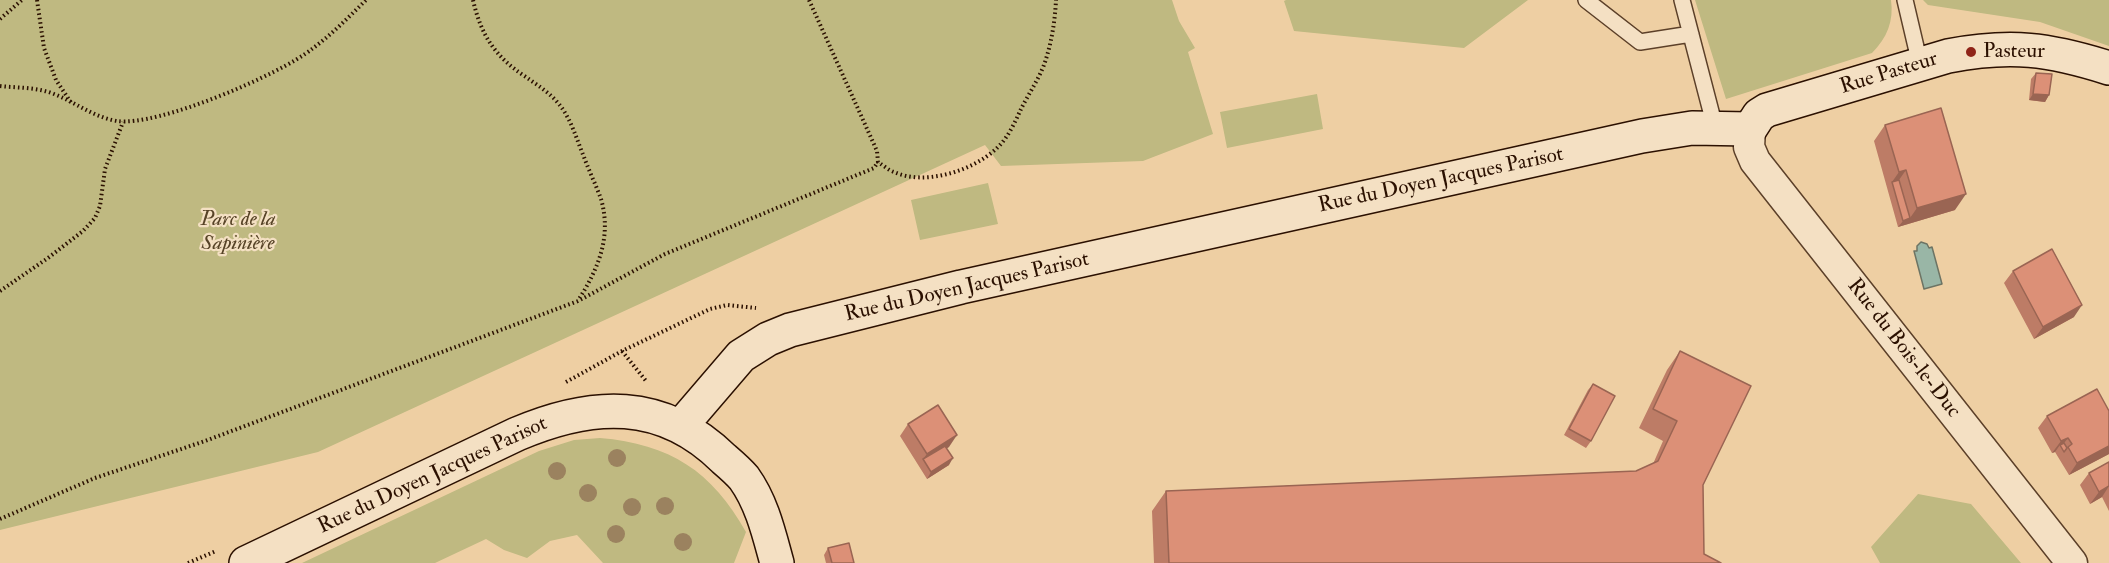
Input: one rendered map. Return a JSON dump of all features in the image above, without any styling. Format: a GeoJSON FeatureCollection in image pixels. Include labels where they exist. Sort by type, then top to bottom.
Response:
{"type":"FeatureCollection","features":[{"type":"Feature","properties":{"kind":"street","name":"Rue Pasteur"},"geometry":{"type":"LineString","coordinates":[[1750,129],[1759,115],[1767,111],[1920,64],[1971,52],[2028,50],[2070,56],[2109,68]]}},
{"type":"Feature","properties":{"kind":"street","name":"Rue du Doyen Jacques Parisot"},"geometry":{"type":"LineString","coordinates":[[246,563],[549,421],[594,411],[625,411],[655,417],[681,426],[741,356],[752,347],[790,330],[961,287],[1642,136],[1692,128],[1750,129]]}},
{"type":"Feature","properties":{"kind":"street","name":"Rue du Bois-le-Duc"},"geometry":{"type":"LineString","coordinates":[[1750,129],[1749,147],[1755,161],[2072,563]]}},
{"type":"Feature","properties":{"kind":"street"},"geometry":{"type":"LineString","coordinates":[[681,426],[710,445],[743,477],[761,510],[777,563]]}},
{"type":"Feature","properties":{"kind":"lane"},"geometry":{"type":"LineString","coordinates":[[1586,0],[1640,42],[1691,34]]}},
{"type":"Feature","properties":{"kind":"lane"},"geometry":{"type":"LineString","coordinates":[[1682,0],[1715,127]]}},
{"type":"Feature","properties":{"kind":"lane"},"geometry":{"type":"LineString","coordinates":[[1905,0],[1920,64]]}},
{"type":"Feature","properties":{"kind":"path"},"geometry":{"type":"LineString","coordinates":[[0,19],[22,0]]}},
{"type":"Feature","properties":{"kind":"path"},"geometry":{"type":"LineString","coordinates":[[38,0],[44,48],[56,80],[73,104]]}},
{"type":"Feature","properties":{"kind":"path"},"geometry":{"type":"LineString","coordinates":[[0,86],[36,88],[54,94],[101,117],[123,122],[144,120],[230,92],[278,71],[311,50],[366,0]]}},
{"type":"Feature","properties":{"kind":"path"},"geometry":{"type":"LineString","coordinates":[[473,0],[478,23],[490,45],[523,76],[546,90],[568,118],[601,200],[603,234],[600,260],[593,277],[578,301]]}},
{"type":"Feature","properties":{"kind":"path"},"geometry":{"type":"LineString","coordinates":[[0,519],[95,478],[205,441],[578,301],[665,254],[874,168],[878,162],[877,151],[809,0]]}},
{"type":"Feature","properties":{"kind":"path"},"geometry":{"type":"LineString","coordinates":[[878,162],[892,172],[904,176],[932,177],[953,173],[970,166],[998,147],[1013,124],[1046,61],[1055,22],[1056,0]]}},
{"type":"Feature","properties":{"kind":"path"},"geometry":{"type":"LineString","coordinates":[[0,291],[48,258],[83,231],[95,218],[100,206],[105,169],[123,122]]}},
{"type":"Feature","properties":{"kind":"green space","name":"Parc de la Sapinière"},"geometry":{"type":"Polygon","coordinates":[[[0,0],[1172,0],[1179,21],[1195,48],[1188,52],[1213,134],[1143,161],[1001,166],[985,145],[318,452],[0,530],[0,0]]]}},
{"type":"Feature","properties":{"kind":"green space"},"geometry":{"type":"Polygon","coordinates":[[[1528,0],[1464,48],[1294,31],[1284,1],[1528,0]]]}},
{"type":"Feature","properties":{"kind":"green space"},"geometry":{"type":"Polygon","coordinates":[[[1695,0],[1891,0],[1892,8],[1885,35],[1872,53],[1726,99],[1695,0]]]}},
{"type":"Feature","properties":{"kind":"green space"},"geometry":{"type":"Polygon","coordinates":[[[1923,0],[2109,0],[2109,46],[2040,22],[1928,5],[1923,0]]]}},
{"type":"Feature","properties":{"kind":"green space"},"geometry":{"type":"Polygon","coordinates":[[[1317,94],[1323,129],[1227,148],[1220,112],[1317,94]]]}},
{"type":"Feature","properties":{"kind":"green space"},"geometry":{"type":"Polygon","coordinates":[[[988,183],[998,224],[920,240],[911,200],[988,183]]]}},
{"type":"Feature","properties":{"kind":"green space"},"geometry":{"type":"Polygon","coordinates":[[[600,438],[625,441],[668,454],[703,477],[719,492],[746,532],[734,563],[603,563],[577,535],[550,541],[527,558],[504,550],[486,539],[435,563],[302,563],[539,451],[574,440],[600,438]]]}},
{"type":"Feature","properties":{"kind":"green space"},"geometry":{"type":"Polygon","coordinates":[[[1918,494],[1971,504],[2021,563],[1880,563],[1871,547],[1918,494]]]}},
{"type":"Feature","properties":{"kind":"shaded area"},"geometry":{"type":"Polygon","coordinates":[[[1921,242],[1927,244],[1929,248],[1932,247],[1942,284],[1924,289],[1914,251],[1917,251],[1917,246],[1921,242]]]}},
{"type":"Feature","properties":{"kind":"building"},"geometry":{"type":"Polygon","coordinates":[[[2036,73],[2052,74],[2049,95],[2033,94],[2036,73]]]}},
{"type":"Feature","properties":{"kind":"building"},"geometry":{"type":"Polygon","coordinates":[[[1941,108],[1966,194],[1917,208],[1906,170],[1899,172],[1885,125],[1941,108]]]}},
{"type":"Feature","properties":{"kind":"building"},"geometry":{"type":"Polygon","coordinates":[[[1899,180],[1910,218],[1903,221],[1892,182],[1899,180]]]}},
{"type":"Feature","properties":{"kind":"building"},"geometry":{"type":"Polygon","coordinates":[[[2052,249],[2082,305],[2043,327],[2013,271],[2052,249]]]}},
{"type":"Feature","properties":{"kind":"building"},"geometry":{"type":"Polygon","coordinates":[[[1680,351],[1751,386],[1703,485],[1704,554],[1721,563],[1169,563],[1166,491],[1636,471],[1658,461],[1677,421],[1653,409],[1680,351]]]}},
{"type":"Feature","properties":{"kind":"building"},"geometry":{"type":"Polygon","coordinates":[[[1593,384],[1615,396],[1591,441],[1569,429],[1593,384]]]}},
{"type":"Feature","properties":{"kind":"building"},"geometry":{"type":"Polygon","coordinates":[[[2097,389],[2109,411],[2109,446],[2077,463],[2068,447],[2072,444],[2068,438],[2061,441],[2047,416],[2097,389]]]}},
{"type":"Feature","properties":{"kind":"building"},"geometry":{"type":"Polygon","coordinates":[[[938,405],[957,435],[927,454],[908,424],[938,405]]]}},
{"type":"Feature","properties":{"kind":"building"},"geometry":{"type":"Polygon","coordinates":[[[2064,443],[2067,448],[2064,452],[2060,445],[2064,443]]]}},
{"type":"Feature","properties":{"kind":"building"},"geometry":{"type":"Polygon","coordinates":[[[945,446],[953,458],[931,472],[923,459],[945,446]]]}},
{"type":"Feature","properties":{"kind":"building"},"geometry":{"type":"Polygon","coordinates":[[[2109,462],[2109,486],[2099,492],[2089,473],[2109,462]]]}},
{"type":"Feature","properties":{"kind":"building"},"geometry":{"type":"Polygon","coordinates":[[[849,543],[854,563],[832,563],[828,548],[849,543]]]}},
{"type":"Feature","properties":{"kind":"place","name":"Pasteur"},"geometry":{"type":"Point","coordinates":[1971,52]}}]}
